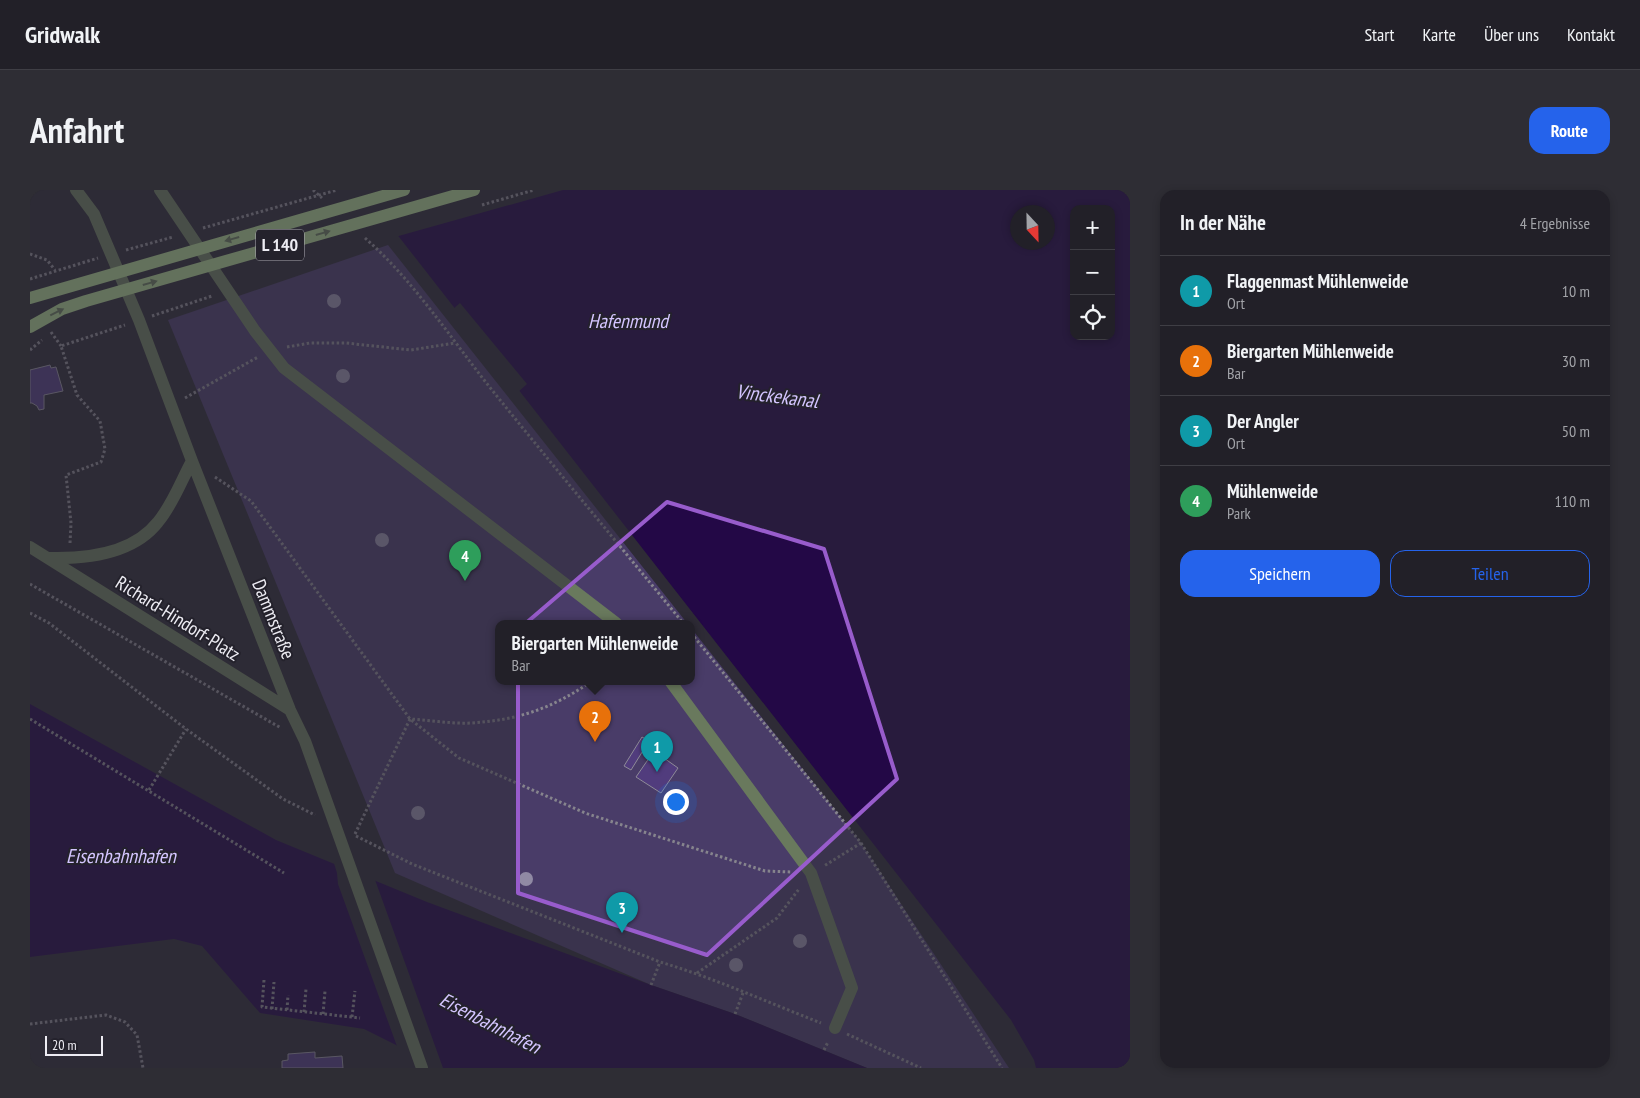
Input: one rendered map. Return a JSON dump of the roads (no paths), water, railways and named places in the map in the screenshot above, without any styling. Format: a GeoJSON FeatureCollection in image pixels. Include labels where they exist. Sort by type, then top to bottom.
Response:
{"type":"FeatureCollection","features":[{"type":"Feature","properties":{"kind":"main road","name":"L 140"},"geometry":{"type":"LineString","coordinates":[[30,298],[404,190]]}},
{"type":"Feature","properties":{"kind":"main road","name":"L 140"},"geometry":{"type":"LineString","coordinates":[[30,327],[62,309],[86,301],[474,190]]}},
{"type":"Feature","properties":{"kind":"street","name":"Dammstraße"},"geometry":{"type":"LineString","coordinates":[[76,190],[94,214],[139,320],[290,710],[305,741],[422,1068]]}},
{"type":"Feature","properties":{"kind":"street"},"geometry":{"type":"LineString","coordinates":[[160,190],[255,331],[284,368],[612,620]]}},
{"type":"Feature","properties":{"kind":"street","name":"Richard-Hindorf-Platz"},"geometry":{"type":"LineString","coordinates":[[46,558],[70,558],[103,554],[124,548],[142,537],[158,522],[192,461]]}},
{"type":"Feature","properties":{"kind":"street","name":"Richard-Hindorf-Platz"},"geometry":{"type":"LineString","coordinates":[[30,547],[290,710]]}},
{"type":"Feature","properties":{"kind":"street"},"geometry":{"type":"LineString","coordinates":[[673,685],[811,873],[852,988],[836,1028]]}},
{"type":"Feature","properties":{"kind":"water"},"geometry":{"type":"Polygon","coordinates":[[[345,190],[1130,190],[1130,1068],[1036,1068],[1034,1060],[1011,1020],[378,210],[345,190]]]}},
{"type":"Feature","properties":{"kind":"water","name":"Eisenbahnhafen"},"geometry":{"type":"Polygon","coordinates":[[[30,704],[276,840],[427,902],[735,1014],[867,1068],[442,1068],[364,1029],[260,1013],[202,946],[174,939],[30,957],[30,704]]]}},
{"type":"Feature","properties":{"kind":"place","name":"Mühlenweide"},"geometry":{"type":"Point","coordinates":[465,581]}},
{"type":"Feature","properties":{"kind":"place","name":"Biergarten Mühlenweide"},"geometry":{"type":"Point","coordinates":[595,742]}},
{"type":"Feature","properties":{"kind":"place","name":"Flaggenmast Mühlenweide"},"geometry":{"type":"Point","coordinates":[657,772]}},
{"type":"Feature","properties":{"kind":"place","name":"Der Angler"},"geometry":{"type":"Point","coordinates":[622,933]}},
{"type":"Feature","properties":{"kind":"water label","name":"Hafenmund"},"geometry":{"type":"Point","coordinates":[628,321]}},
{"type":"Feature","properties":{"kind":"water label","name":"Vinckekanal"},"geometry":{"type":"Point","coordinates":[777,396]}}]}
